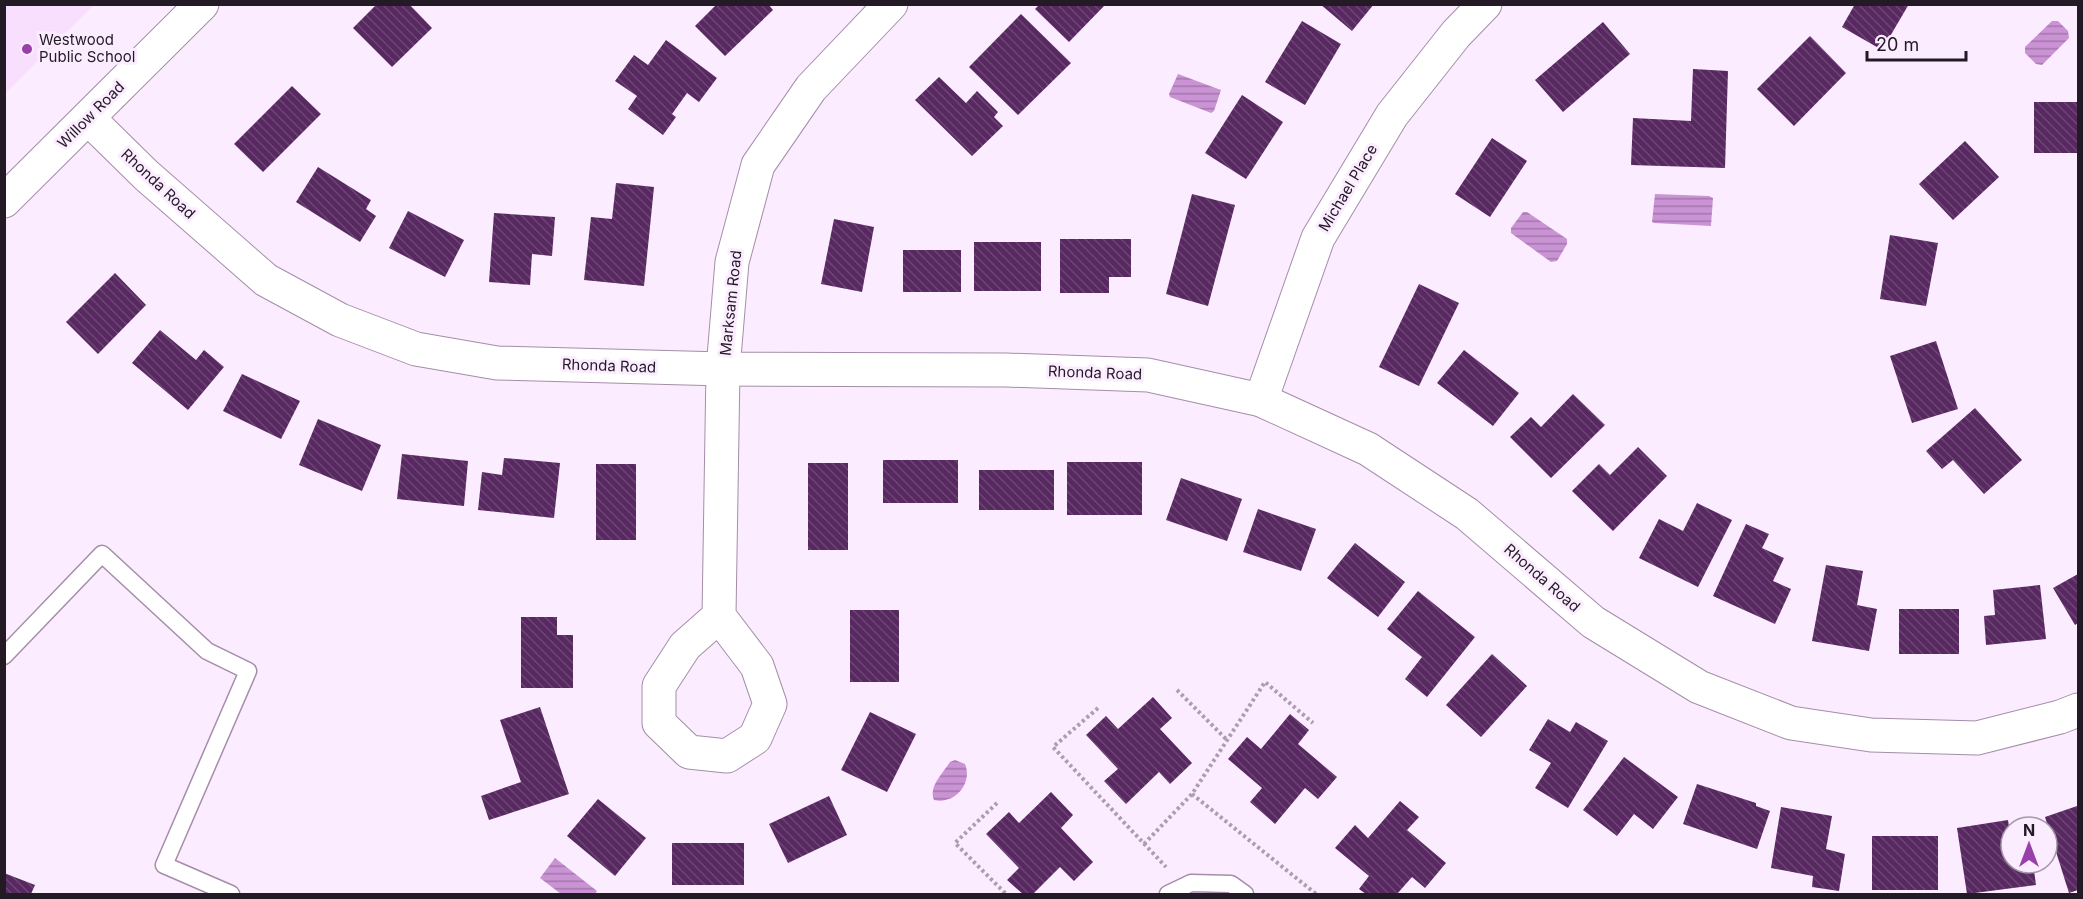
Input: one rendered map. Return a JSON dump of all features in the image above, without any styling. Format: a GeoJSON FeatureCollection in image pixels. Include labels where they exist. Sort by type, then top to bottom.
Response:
{"type":"FeatureCollection","features":[{"type":"Feature","properties":{"kind":"street","name":"Willow Road"},"geometry":{"type":"LineString","coordinates":[[4,201],[202,4]]}},
{"type":"Feature","properties":{"kind":"street","name":"Marksam Road"},"geometry":{"type":"LineString","coordinates":[[720,616],[723,369],[732,262],[758,165],[812,88],[891,4]]}},
{"type":"Feature","properties":{"kind":"street","name":"Michael Place"},"geometry":{"type":"LineString","coordinates":[[1261,400],[1318,238],[1392,115],[1456,34],[1485,4]]}},
{"type":"Feature","properties":{"kind":"street","name":"Rhonda Road"},"geometry":{"type":"LineString","coordinates":[[88,118],[146,175],[266,280],[340,320],[416,349],[497,363],[723,369],[1006,370],[1148,375],[1261,400],[1368,449],[1467,514],[1593,622],[1699,687],[1791,723],[1871,735],[1977,738],[2079,710]]}},
{"type":"Feature","properties":{"kind":"lane"},"geometry":{"type":"LineString","coordinates":[[4,656],[102,554],[207,651],[248,671],[164,866],[231,894]]}},
{"type":"Feature","properties":{"kind":"lane"},"geometry":{"type":"LineString","coordinates":[[1168,894],[1191,883],[1231,884],[1245,894]]}},
{"type":"Feature","properties":{"kind":"path"},"geometry":{"type":"LineString","coordinates":[[1144,844],[1192,794],[1265,682],[1313,723]]}},
{"type":"Feature","properties":{"kind":"path"},"geometry":{"type":"LineString","coordinates":[[1177,690],[1227,740]]}},
{"type":"Feature","properties":{"kind":"path"},"geometry":{"type":"LineString","coordinates":[[1098,708],[1053,747],[1184,887]]}},
{"type":"Feature","properties":{"kind":"path"},"geometry":{"type":"LineString","coordinates":[[1192,794],[1316,894]]}},
{"type":"Feature","properties":{"kind":"path"},"geometry":{"type":"LineString","coordinates":[[997,803],[956,843],[1006,894]]}},
{"type":"Feature","properties":{"kind":"shaded area","name":"Westwood Public School"},"geometry":{"type":"Polygon","coordinates":[[[5,4],[94,5],[5,94],[5,4]]]}},
{"type":"Feature","properties":{"kind":"shaded area"},"geometry":{"type":"Polygon","coordinates":[[[2052,21],[2058,21],[2068,31],[2069,38],[2042,65],[2036,64],[2025,53],[2025,47],[2052,21]]]}},
{"type":"Feature","properties":{"kind":"shaded area"},"geometry":{"type":"Polygon","coordinates":[[[1178,74],[1221,90],[1214,111],[1211,113],[1170,97],[1169,94],[1178,74]]]}},
{"type":"Feature","properties":{"kind":"shaded area"},"geometry":{"type":"Polygon","coordinates":[[[1655,194],[1713,198],[1711,226],[1652,222],[1655,194]]]}},
{"type":"Feature","properties":{"kind":"shaded area"},"geometry":{"type":"Polygon","coordinates":[[[1523,212],[1527,212],[1567,239],[1567,244],[1557,261],[1551,262],[1511,233],[1511,228],[1523,212]]]}},
{"type":"Feature","properties":{"kind":"shaded area"},"geometry":{"type":"Polygon","coordinates":[[[955,760],[965,764],[967,771],[964,785],[955,796],[949,799],[934,800],[933,790],[937,780],[950,762],[955,760]]]}},
{"type":"Feature","properties":{"kind":"shaded area"},"geometry":{"type":"Polygon","coordinates":[[[555,858],[597,891],[595,894],[561,894],[540,878],[555,858]]]}},
{"type":"Feature","properties":{"kind":"building"},"geometry":{"type":"Polygon","coordinates":[[[377,4],[409,4],[432,28],[392,67],[353,28],[377,4]]]}},
{"type":"Feature","properties":{"kind":"building"},"geometry":{"type":"Polygon","coordinates":[[[717,4],[768,4],[773,10],[725,56],[695,26],[717,4]]]}},
{"type":"Feature","properties":{"kind":"building"},"geometry":{"type":"Polygon","coordinates":[[[1040,4],[1106,4],[1069,42],[1035,9],[1040,4]]]}},
{"type":"Feature","properties":{"kind":"building"},"geometry":{"type":"Polygon","coordinates":[[[1320,4],[1374,4],[1352,31],[1320,4]]]}},
{"type":"Feature","properties":{"kind":"building"},"geometry":{"type":"Polygon","coordinates":[[[1855,4],[1909,4],[1882,50],[1842,27],[1855,4]]]}},
{"type":"Feature","properties":{"kind":"building"},"geometry":{"type":"Polygon","coordinates":[[[1021,14],[1071,63],[1018,115],[969,67],[1021,14]]]}},
{"type":"Feature","properties":{"kind":"building"},"geometry":{"type":"Polygon","coordinates":[[[1302,21],[1341,44],[1305,105],[1265,82],[1302,21]]]}},
{"type":"Feature","properties":{"kind":"building"},"geometry":{"type":"Polygon","coordinates":[[[1603,22],[1630,54],[1563,112],[1535,80],[1603,22]]]}},
{"type":"Feature","properties":{"kind":"building"},"geometry":{"type":"Polygon","coordinates":[[[1810,36],[1846,73],[1794,126],[1757,89],[1810,36]]]}},
{"type":"Feature","properties":{"kind":"building"},"geometry":{"type":"Polygon","coordinates":[[[666,40],[717,78],[699,102],[687,93],[672,114],[676,117],[663,135],[628,109],[637,96],[615,81],[634,55],[648,65],[666,40]]]}},
{"type":"Feature","properties":{"kind":"building"},"geometry":{"type":"Polygon","coordinates":[[[1693,69],[1728,71],[1725,168],[1631,165],[1633,118],[1691,121],[1693,69]]]}},
{"type":"Feature","properties":{"kind":"building"},"geometry":{"type":"Polygon","coordinates":[[[939,77],[966,103],[977,91],[998,112],[994,117],[1003,126],[972,156],[915,100],[939,77]]]}},
{"type":"Feature","properties":{"kind":"building"},"geometry":{"type":"Polygon","coordinates":[[[292,86],[321,114],[263,172],[234,144],[292,86]]]}},
{"type":"Feature","properties":{"kind":"building"},"geometry":{"type":"Polygon","coordinates":[[[1242,95],[1283,122],[1246,179],[1205,153],[1242,95]]]}},
{"type":"Feature","properties":{"kind":"building"},"geometry":{"type":"Polygon","coordinates":[[[2034,102],[2078,102],[2078,153],[2034,153],[2034,102]]]}},
{"type":"Feature","properties":{"kind":"building"},"geometry":{"type":"Polygon","coordinates":[[[1492,138],[1527,161],[1490,217],[1455,194],[1492,138]]]}},
{"type":"Feature","properties":{"kind":"building"},"geometry":{"type":"Polygon","coordinates":[[[1965,141],[1999,177],[1953,220],[1919,184],[1965,141]]]}},
{"type":"Feature","properties":{"kind":"building"},"geometry":{"type":"Polygon","coordinates":[[[318,167],[371,200],[366,209],[376,216],[360,242],[296,202],[318,167]]]}},
{"type":"Feature","properties":{"kind":"building"},"geometry":{"type":"Polygon","coordinates":[[[616,183],[654,187],[644,286],[584,280],[591,217],[612,219],[616,183]]]}},
{"type":"Feature","properties":{"kind":"building"},"geometry":{"type":"Polygon","coordinates":[[[1192,194],[1235,205],[1208,306],[1166,294],[1192,194]]]}},
{"type":"Feature","properties":{"kind":"building"},"geometry":{"type":"Polygon","coordinates":[[[408,211],[464,240],[445,277],[389,248],[408,211]]]}},
{"type":"Feature","properties":{"kind":"building"},"geometry":{"type":"Polygon","coordinates":[[[494,213],[555,217],[552,256],[532,254],[530,285],[489,282],[494,213]]]}},
{"type":"Feature","properties":{"kind":"building"},"geometry":{"type":"Polygon","coordinates":[[[834,219],[874,227],[862,292],[821,284],[834,219]]]}},
{"type":"Feature","properties":{"kind":"building"},"geometry":{"type":"Polygon","coordinates":[[[1890,235],[1938,243],[1926,306],[1880,299],[1890,235]]]}},
{"type":"Feature","properties":{"kind":"building"},"geometry":{"type":"Polygon","coordinates":[[[1060,239],[1131,239],[1131,277],[1109,277],[1109,293],[1060,293],[1060,239]]]}},
{"type":"Feature","properties":{"kind":"building"},"geometry":{"type":"Polygon","coordinates":[[[974,242],[1041,242],[1041,291],[974,291],[974,242]]]}},
{"type":"Feature","properties":{"kind":"building"},"geometry":{"type":"Polygon","coordinates":[[[903,250],[961,250],[961,292],[903,292],[903,250]]]}},
{"type":"Feature","properties":{"kind":"building"},"geometry":{"type":"Polygon","coordinates":[[[115,273],[146,305],[98,354],[66,322],[115,273]]]}},
{"type":"Feature","properties":{"kind":"building"},"geometry":{"type":"Polygon","coordinates":[[[1419,284],[1459,303],[1419,386],[1379,367],[1419,284]]]}},
{"type":"Feature","properties":{"kind":"building"},"geometry":{"type":"Polygon","coordinates":[[[160,330],[196,360],[204,350],[224,367],[188,410],[132,363],[160,330]]]}},
{"type":"Feature","properties":{"kind":"building"},"geometry":{"type":"Polygon","coordinates":[[[1936,341],[1958,409],[1912,423],[1890,356],[1936,341]]]}},
{"type":"Feature","properties":{"kind":"building"},"geometry":{"type":"Polygon","coordinates":[[[1464,350],[1519,393],[1493,426],[1437,383],[1464,350]]]}},
{"type":"Feature","properties":{"kind":"building"},"geometry":{"type":"Polygon","coordinates":[[[242,374],[300,401],[281,439],[223,411],[242,374]]]}},
{"type":"Feature","properties":{"kind":"building"},"geometry":{"type":"Polygon","coordinates":[[[1573,394],[1605,425],[1551,478],[1510,437],[1531,417],[1541,427],[1573,394]]]}},
{"type":"Feature","properties":{"kind":"building"},"geometry":{"type":"Polygon","coordinates":[[[1975,408],[2022,460],[1984,494],[1953,460],[1942,469],[1926,451],[1975,408]]]}},
{"type":"Feature","properties":{"kind":"building"},"geometry":{"type":"Polygon","coordinates":[[[318,419],[381,445],[362,491],[299,465],[318,419]]]}},
{"type":"Feature","properties":{"kind":"building"},"geometry":{"type":"Polygon","coordinates":[[[1638,447],[1667,476],[1613,531],[1572,491],[1599,464],[1610,475],[1638,447]]]}},
{"type":"Feature","properties":{"kind":"building"},"geometry":{"type":"Polygon","coordinates":[[[402,454],[468,461],[464,506],[397,499],[402,454]]]}},
{"type":"Feature","properties":{"kind":"building"},"geometry":{"type":"Polygon","coordinates":[[[504,458],[560,463],[554,518],[478,510],[482,472],[502,475],[504,458]]]}},
{"type":"Feature","properties":{"kind":"building"},"geometry":{"type":"Polygon","coordinates":[[[883,460],[958,460],[958,503],[883,503],[883,460]]]}},
{"type":"Feature","properties":{"kind":"building"},"geometry":{"type":"Polygon","coordinates":[[[1067,462],[1142,462],[1142,515],[1067,515],[1067,462]]]}},
{"type":"Feature","properties":{"kind":"building"},"geometry":{"type":"Polygon","coordinates":[[[808,463],[848,463],[848,550],[808,550],[808,463]]]}},
{"type":"Feature","properties":{"kind":"building"},"geometry":{"type":"Polygon","coordinates":[[[596,464],[636,464],[636,540],[596,540],[596,464]]]}},
{"type":"Feature","properties":{"kind":"building"},"geometry":{"type":"Polygon","coordinates":[[[979,470],[1054,470],[1054,510],[979,510],[979,470]]]}},
{"type":"Feature","properties":{"kind":"building"},"geometry":{"type":"Polygon","coordinates":[[[1181,478],[1242,499],[1227,541],[1166,520],[1181,478]]]}},
{"type":"Feature","properties":{"kind":"building"},"geometry":{"type":"Polygon","coordinates":[[[1697,503],[1732,520],[1698,587],[1639,558],[1659,519],[1683,531],[1697,503]]]}},
{"type":"Feature","properties":{"kind":"building"},"geometry":{"type":"Polygon","coordinates":[[[1258,509],[1316,529],[1301,571],[1243,552],[1258,509]]]}},
{"type":"Feature","properties":{"kind":"building"},"geometry":{"type":"Polygon","coordinates":[[[1746,524],[1769,534],[1762,548],[1784,558],[1773,581],[1791,589],[1775,624],[1713,596],[1746,524]]]}},
{"type":"Feature","properties":{"kind":"building"},"geometry":{"type":"Polygon","coordinates":[[[1355,543],[1405,582],[1378,617],[1327,578],[1355,543]]]}},
{"type":"Feature","properties":{"kind":"building"},"geometry":{"type":"Polygon","coordinates":[[[1826,565],[1863,571],[1857,605],[1877,609],[1869,651],[1812,641],[1826,565]]]}},
{"type":"Feature","properties":{"kind":"building"},"geometry":{"type":"Polygon","coordinates":[[[2078,574],[2078,623],[2075,625],[2053,588],[2078,574]]]}},
{"type":"Feature","properties":{"kind":"building"},"geometry":{"type":"Polygon","coordinates":[[[2040,585],[2046,639],[1986,645],[1984,616],[1995,615],[1993,590],[2040,585]]]}},
{"type":"Feature","properties":{"kind":"building"},"geometry":{"type":"Polygon","coordinates":[[[1418,591],[1475,637],[1427,697],[1405,679],[1422,657],[1387,629],[1418,591]]]}},
{"type":"Feature","properties":{"kind":"building"},"geometry":{"type":"Polygon","coordinates":[[[1899,609],[1959,609],[1959,654],[1899,654],[1899,609]]]}},
{"type":"Feature","properties":{"kind":"building"},"geometry":{"type":"Polygon","coordinates":[[[850,610],[899,610],[899,682],[850,682],[850,610]]]}},
{"type":"Feature","properties":{"kind":"building"},"geometry":{"type":"Polygon","coordinates":[[[521,617],[557,617],[557,635],[573,635],[573,688],[521,688],[521,617]]]}},
{"type":"Feature","properties":{"kind":"building"},"geometry":{"type":"Polygon","coordinates":[[[1492,654],[1527,686],[1481,737],[1446,705],[1492,654]]]}},
{"type":"Feature","properties":{"kind":"building"},"geometry":{"type":"Polygon","coordinates":[[[1153,697],[1172,718],[1160,729],[1192,763],[1170,784],[1159,772],[1126,804],[1104,781],[1118,769],[1086,735],[1106,716],[1118,729],[1153,697]]]}},
{"type":"Feature","properties":{"kind":"building"},"geometry":{"type":"Polygon","coordinates":[[[540,707],[569,794],[489,820],[481,796],[521,782],[500,720],[540,707]]]}},
{"type":"Feature","properties":{"kind":"building"},"geometry":{"type":"Polygon","coordinates":[[[870,712],[916,734],[887,792],[841,770],[870,712]]]}},
{"type":"Feature","properties":{"kind":"building"},"geometry":{"type":"Polygon","coordinates":[[[1290,714],[1309,730],[1298,744],[1337,777],[1318,799],[1305,788],[1275,824],[1250,802],[1262,788],[1228,759],[1247,737],[1261,749],[1290,714]]]}},
{"type":"Feature","properties":{"kind":"building"},"geometry":{"type":"Polygon","coordinates":[[[1548,719],[1570,732],[1576,722],[1608,741],[1568,808],[1535,788],[1551,763],[1529,750],[1548,719]]]}},
{"type":"Feature","properties":{"kind":"building"},"geometry":{"type":"Polygon","coordinates":[[[1624,757],[1678,797],[1653,829],[1634,814],[1617,836],[1583,810],[1624,757]]]}},
{"type":"Feature","properties":{"kind":"building"},"geometry":{"type":"Polygon","coordinates":[[[1697,784],[1756,803],[1756,806],[1770,811],[1757,849],[1683,824],[1697,784]]]}},
{"type":"Feature","properties":{"kind":"building"},"geometry":{"type":"Polygon","coordinates":[[[1051,792],[1073,815],[1061,828],[1093,862],[1074,881],[1060,867],[1033,894],[1023,894],[1007,880],[1019,868],[986,834],[1009,812],[1019,823],[1051,792]]]}},
{"type":"Feature","properties":{"kind":"building"},"geometry":{"type":"Polygon","coordinates":[[[829,796],[847,835],[788,863],[769,824],[829,796]]]}},
{"type":"Feature","properties":{"kind":"building"},"geometry":{"type":"Polygon","coordinates":[[[598,799],[646,838],[615,876],[567,836],[598,799]]]}},
{"type":"Feature","properties":{"kind":"building"},"geometry":{"type":"Polygon","coordinates":[[[1400,801],[1419,817],[1407,830],[1446,863],[1425,888],[1412,877],[1397,894],[1366,894],[1359,889],[1369,876],[1335,848],[1355,825],[1368,838],[1400,801]]]}},
{"type":"Feature","properties":{"kind":"building"},"geometry":{"type":"Polygon","coordinates":[[[2077,806],[2078,890],[2069,893],[2059,861],[2059,815],[2051,815],[2077,806]]]}},
{"type":"Feature","properties":{"kind":"building"},"geometry":{"type":"Polygon","coordinates":[[[1781,807],[1832,816],[1826,849],[1845,854],[1839,891],[1812,887],[1813,876],[1771,868],[1781,807]]]}},
{"type":"Feature","properties":{"kind":"building"},"geometry":{"type":"Polygon","coordinates":[[[1999,821],[1999,875],[2035,875],[2036,885],[1967,894],[1957,828],[1999,821]]]}},
{"type":"Feature","properties":{"kind":"building"},"geometry":{"type":"Polygon","coordinates":[[[1872,836],[1938,836],[1938,890],[1872,890],[1872,836]]]}},
{"type":"Feature","properties":{"kind":"building"},"geometry":{"type":"Polygon","coordinates":[[[672,843],[744,843],[744,885],[672,885],[672,843]]]}},
{"type":"Feature","properties":{"kind":"building"},"geometry":{"type":"Polygon","coordinates":[[[4,873],[35,885],[31,894],[4,894],[4,873]]]}},
{"type":"Feature","properties":{"kind":"place","name":"Westwood Public School"},"geometry":{"type":"Point","coordinates":[27,49]}}]}
